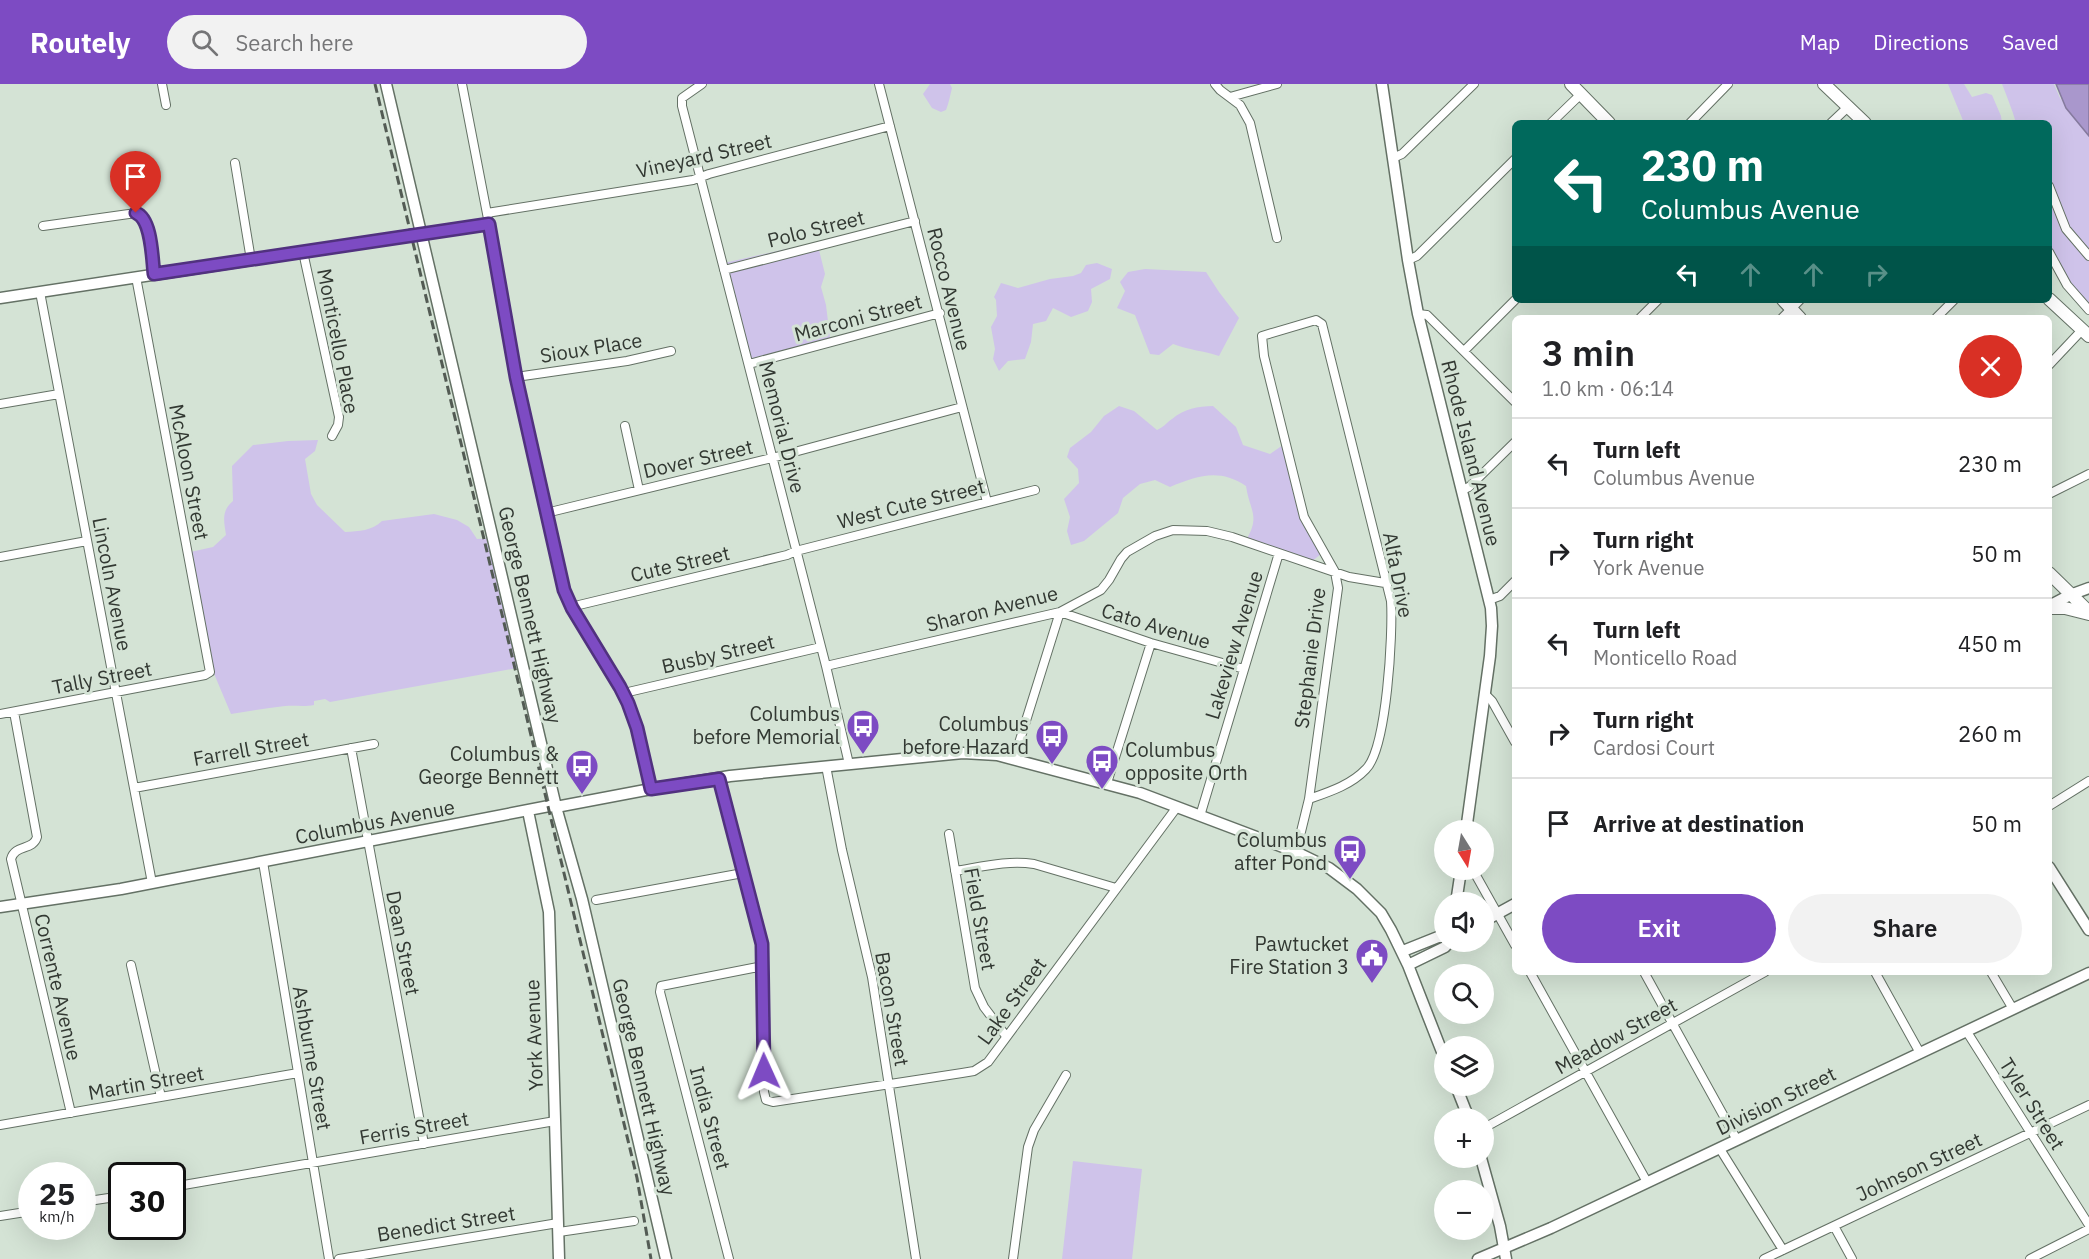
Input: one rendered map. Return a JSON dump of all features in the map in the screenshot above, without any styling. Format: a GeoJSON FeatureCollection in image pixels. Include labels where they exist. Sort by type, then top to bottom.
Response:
{"type":"FeatureCollection","features":[{"type":"Feature","properties":{"kind":"main road"},"geometry":{"type":"LineString","coordinates":[[1571,84],[1606,120]]}},
{"type":"Feature","properties":{"kind":"main road"},"geometry":{"type":"LineString","coordinates":[[1824,84],[1862,120]]}},
{"type":"Feature","properties":{"kind":"main road"},"geometry":{"type":"LineString","coordinates":[[2052,302],[2086,333]]}},
{"type":"Feature","properties":{"kind":"main road"},"geometry":{"type":"LineString","coordinates":[[2052,576],[2089,613]]}},
{"type":"Feature","properties":{"kind":"main road"},"geometry":{"type":"LineString","coordinates":[[2052,607],[2089,613]]}},
{"type":"Feature","properties":{"kind":"street"},"geometry":{"type":"LineString","coordinates":[[162,84],[166,105]]}},
{"type":"Feature","properties":{"kind":"street","name":"George Bennett Highway"},"geometry":{"type":"LineString","coordinates":[[386,84],[556,807],[582,899],[666,1259]]}},
{"type":"Feature","properties":{"kind":"street"},"geometry":{"type":"LineString","coordinates":[[462,84],[516,377],[564,590],[572,608],[624,693],[637,728],[651,789]]}},
{"type":"Feature","properties":{"kind":"street","name":"Memorial Drive"},"geometry":{"type":"LineString","coordinates":[[702,84],[682,98],[849,764]]}},
{"type":"Feature","properties":{"kind":"street","name":"Rocco Avenue"},"geometry":{"type":"LineString","coordinates":[[879,84],[987,502]]}},
{"type":"Feature","properties":{"kind":"street"},"geometry":{"type":"LineString","coordinates":[[1215,84],[1240,105],[1250,123],[1277,238]]}},
{"type":"Feature","properties":{"kind":"street"},"geometry":{"type":"LineString","coordinates":[[1230,97],[1277,84]]}},
{"type":"Feature","properties":{"kind":"street","name":"Rhode Island Avenue"},"geometry":{"type":"LineString","coordinates":[[1382,84],[1418,314],[1489,600],[1492,626],[1468,820]]}},
{"type":"Feature","properties":{"kind":"street"},"geometry":{"type":"LineString","coordinates":[[1393,158],[1402,154],[1474,84]]}},
{"type":"Feature","properties":{"kind":"street"},"geometry":{"type":"LineString","coordinates":[[1693,120],[1728,84]]}},
{"type":"Feature","properties":{"kind":"street"},"geometry":{"type":"LineString","coordinates":[[1554,120],[1581,94]]}},
{"type":"Feature","properties":{"kind":"street"},"geometry":{"type":"LineString","coordinates":[[1833,120],[1848,107]]}},
{"type":"Feature","properties":{"kind":"street","name":"Vineyard Street"},"geometry":{"type":"LineString","coordinates":[[487,213],[693,180],[890,126]]}},
{"type":"Feature","properties":{"kind":"street"},"geometry":{"type":"LineString","coordinates":[[1408,260],[1418,256],[1512,162]]}},
{"type":"Feature","properties":{"kind":"street"},"geometry":{"type":"LineString","coordinates":[[236,163],[251,260]]}},
{"type":"Feature","properties":{"kind":"street"},"geometry":{"type":"LineString","coordinates":[[2052,194],[2066,229],[2089,255]]}},
{"type":"Feature","properties":{"kind":"street"},"geometry":{"type":"LineString","coordinates":[[43,226],[141,214],[147,224],[154,274]]}},
{"type":"Feature","properties":{"kind":"street","name":"Polo Street"},"geometry":{"type":"LineString","coordinates":[[724,270],[915,221]]}},
{"type":"Feature","properties":{"kind":"street"},"geometry":{"type":"LineString","coordinates":[[0,298],[489,224]]}},
{"type":"Feature","properties":{"kind":"street","name":"Monticello Place"},"geometry":{"type":"LineString","coordinates":[[303,252],[339,417],[338,425],[332,436]]}},
{"type":"Feature","properties":{"kind":"street"},"geometry":{"type":"LineString","coordinates":[[2052,258],[2067,285],[2089,310]]}},
{"type":"Feature","properties":{"kind":"street","name":"McAloon Street"},"geometry":{"type":"LineString","coordinates":[[136,277],[210,672]]}},
{"type":"Feature","properties":{"kind":"street","name":"Lincoln Avenue"},"geometry":{"type":"LineString","coordinates":[[40,292],[152,883]]}},
{"type":"Feature","properties":{"kind":"street"},"geometry":{"type":"LineString","coordinates":[[1464,351],[1512,303]]}},
{"type":"Feature","properties":{"kind":"street"},"geometry":{"type":"LineString","coordinates":[[1643,315],[1655,303]]}},
{"type":"Feature","properties":{"kind":"street"},"geometry":{"type":"LineString","coordinates":[[1939,315],[1951,303]]}},
{"type":"Feature","properties":{"kind":"street","name":"Marconi Street"},"geometry":{"type":"LineString","coordinates":[[749,364],[940,313]]}},
{"type":"Feature","properties":{"kind":"street"},"geometry":{"type":"LineString","coordinates":[[1418,314],[1427,315],[1512,399]]}},
{"type":"Feature","properties":{"kind":"street","name":"Alfa Drive"},"geometry":{"type":"LineString","coordinates":[[1262,336],[1316,320],[1322,324],[1384,583],[1391,601],[1389,669],[1375,756],[1368,768],[1347,784],[1309,799]]}},
{"type":"Feature","properties":{"kind":"street"},"geometry":{"type":"LineString","coordinates":[[2052,362],[2086,333]]}},
{"type":"Feature","properties":{"kind":"street","name":"Stephanie Drive"},"geometry":{"type":"LineString","coordinates":[[1262,336],[1264,356],[1304,517],[1335,572],[1338,588],[1309,799],[1296,852]]}},
{"type":"Feature","properties":{"kind":"street","name":"Sioux Place"},"geometry":{"type":"LineString","coordinates":[[516,377],[627,361],[671,351]]}},
{"type":"Feature","properties":{"kind":"street"},"geometry":{"type":"LineString","coordinates":[[0,404],[59,394]]}},
{"type":"Feature","properties":{"kind":"street","name":"Dover Street"},"geometry":{"type":"LineString","coordinates":[[546,513],[772,458],[962,407]]}},
{"type":"Feature","properties":{"kind":"street"},"geometry":{"type":"LineString","coordinates":[[625,426],[639,490]]}},
{"type":"Feature","properties":{"kind":"street"},"geometry":{"type":"LineString","coordinates":[[1462,490],[1469,487],[1512,445]]}},
{"type":"Feature","properties":{"kind":"street"},"geometry":{"type":"LineString","coordinates":[[2052,492],[2089,474]]}},
{"type":"Feature","properties":{"kind":"street","name":"West Cute Street"},"geometry":{"type":"LineString","coordinates":[[796,551],[1035,490]]}},
{"type":"Feature","properties":{"kind":"street","name":"Sharon Avenue"},"geometry":{"type":"LineString","coordinates":[[826,666],[1060,612],[1101,590],[1127,552],[1155,536],[1173,530],[1207,531],[1232,537],[1335,572],[1384,583]]}},
{"type":"Feature","properties":{"kind":"street"},"geometry":{"type":"LineString","coordinates":[[0,557],[87,541]]}},
{"type":"Feature","properties":{"kind":"street","name":"Cute Street"},"geometry":{"type":"LineString","coordinates":[[572,608],[796,551]]}},
{"type":"Feature","properties":{"kind":"street","name":"Lakeview Avenue"},"geometry":{"type":"LineString","coordinates":[[1200,816],[1279,554]]}},
{"type":"Feature","properties":{"kind":"street"},"geometry":{"type":"LineString","coordinates":[[1489,600],[1500,596],[1512,584]]}},
{"type":"Feature","properties":{"kind":"street"},"geometry":{"type":"LineString","coordinates":[[2052,605],[2089,588]]}},
{"type":"Feature","properties":{"kind":"street"},"geometry":{"type":"LineString","coordinates":[[1014,759],[1060,612]]}},
{"type":"Feature","properties":{"kind":"street","name":"Cato Avenue"},"geometry":{"type":"LineString","coordinates":[[1060,612],[1151,643],[1244,669]]}},
{"type":"Feature","properties":{"kind":"street"},"geometry":{"type":"LineString","coordinates":[[1107,783],[1151,643]]}},
{"type":"Feature","properties":{"kind":"street","name":"Busby Street"},"geometry":{"type":"LineString","coordinates":[[624,693],[820,647]]}},
{"type":"Feature","properties":{"kind":"street","name":"Tally Street"},"geometry":{"type":"LineString","coordinates":[[0,714],[205,675],[210,672]]}},
{"type":"Feature","properties":{"kind":"street"},"geometry":{"type":"LineString","coordinates":[[1485,694],[1492,701],[1512,737]]}},
{"type":"Feature","properties":{"kind":"street","name":"Corrente Avenue"},"geometry":{"type":"LineString","coordinates":[[14,712],[37,837],[36,842],[32,845],[16,850],[11,859],[71,1113]]}},
{"type":"Feature","properties":{"kind":"street","name":"Farrell Street"},"geometry":{"type":"LineString","coordinates":[[134,788],[374,744]]}},
{"type":"Feature","properties":{"kind":"street","name":"Dean Street"},"geometry":{"type":"LineString","coordinates":[[351,748],[424,1144]]}},
{"type":"Feature","properties":{"kind":"street","name":"Columbus Avenue"},"geometry":{"type":"LineString","coordinates":[[0,907],[152,883],[368,843],[549,806],[556,807],[651,789],[826,766],[963,753],[997,755],[1107,783],[1296,852],[1329,868],[1357,889],[1380,913],[1403,951],[1436,1036]]}},
{"type":"Feature","properties":{"kind":"street","name":"Bacon Street"},"geometry":{"type":"LineString","coordinates":[[826,766],[842,850],[872,976],[916,1259]]}},
{"type":"Feature","properties":{"kind":"street"},"geometry":{"type":"LineString","coordinates":[[719,779],[762,944],[763,966]]}},
{"type":"Feature","properties":{"kind":"street"},"geometry":{"type":"LineString","coordinates":[[2052,804],[2089,781]]}},
{"type":"Feature","properties":{"kind":"street","name":"Lake Street"},"geometry":{"type":"LineString","coordinates":[[763,966],[766,1100],[773,1102],[974,1071],[988,1062],[1177,807]]}},
{"type":"Feature","properties":{"kind":"street","name":"York Avenue"},"geometry":{"type":"LineString","coordinates":[[528,811],[549,912],[559,1259]]}},
{"type":"Feature","properties":{"kind":"street","name":"Field Street"},"geometry":{"type":"LineString","coordinates":[[949,834],[975,988],[984,1007],[1006,1036]]}},
{"type":"Feature","properties":{"kind":"street","name":"Ashburne Street"},"geometry":{"type":"LineString","coordinates":[[262,862],[329,1259]]}},
{"type":"Feature","properties":{"kind":"street"},"geometry":{"type":"LineString","coordinates":[[955,871],[1023,862],[1116,888]]}},
{"type":"Feature","properties":{"kind":"street"},"geometry":{"type":"LineString","coordinates":[[2052,872],[2089,930]]}},
{"type":"Feature","properties":{"kind":"street"},"geometry":{"type":"LineString","coordinates":[[596,900],[743,873]]}},
{"type":"Feature","properties":{"kind":"street"},"geometry":{"type":"LineString","coordinates":[[1479,880],[1512,940]]}},
{"type":"Feature","properties":{"kind":"street"},"geometry":{"type":"LineString","coordinates":[[1494,916],[1512,906]]}},
{"type":"Feature","properties":{"kind":"street"},"geometry":{"type":"LineString","coordinates":[[1403,951],[1434,939]]}},
{"type":"Feature","properties":{"kind":"street"},"geometry":{"type":"LineString","coordinates":[[1408,965],[1435,952]]}},
{"type":"Feature","properties":{"kind":"street"},"geometry":{"type":"LineString","coordinates":[[131,966],[161,1097]]}},
{"type":"Feature","properties":{"kind":"street","name":"India Street"},"geometry":{"type":"LineString","coordinates":[[729,1259],[660,992],[661,986],[763,966]]}},
{"type":"Feature","properties":{"kind":"street","name":"Division Street"},"geometry":{"type":"LineString","coordinates":[[1478,1259],[1505,1254],[1647,1182],[2089,973]]}},
{"type":"Feature","properties":{"kind":"street"},"geometry":{"type":"LineString","coordinates":[[1532,975],[1647,1182]]}},
{"type":"Feature","properties":{"kind":"street"},"geometry":{"type":"LineString","coordinates":[[1646,975],[1737,1140]]}},
{"type":"Feature","properties":{"kind":"street","name":"Meadow Street"},"geometry":{"type":"LineString","coordinates":[[1494,1122],[1759,975]]}},
{"type":"Feature","properties":{"kind":"street"},"geometry":{"type":"LineString","coordinates":[[1877,975],[1920,1053]]}},
{"type":"Feature","properties":{"kind":"street"},"geometry":{"type":"LineString","coordinates":[[1993,975],[2013,1009]]}},
{"type":"Feature","properties":{"kind":"street","name":"Tyler Street"},"geometry":{"type":"LineString","coordinates":[[1967,1032],[2089,1227]]}},
{"type":"Feature","properties":{"kind":"street","name":"Martin Street"},"geometry":{"type":"LineString","coordinates":[[0,1125],[298,1073]]}},
{"type":"Feature","properties":{"kind":"street"},"geometry":{"type":"LineString","coordinates":[[1013,1259],[1028,1147],[1034,1130],[1066,1075]]}},
{"type":"Feature","properties":{"kind":"street","name":"Johnson Street"},"geometry":{"type":"LineString","coordinates":[[1764,1259],[2089,1105]]}},
{"type":"Feature","properties":{"kind":"street","name":"Ferris Street"},"geometry":{"type":"LineString","coordinates":[[186,1185],[555,1121]]}},
{"type":"Feature","properties":{"kind":"street"},"geometry":{"type":"LineString","coordinates":[[1720,1149],[1783,1250]]}},
{"type":"Feature","properties":{"kind":"street"},"geometry":{"type":"LineString","coordinates":[[1484,1168],[1505,1254]]}},
{"type":"Feature","properties":{"kind":"street"},"geometry":{"type":"LineString","coordinates":[[0,1216],[18,1213]]}},
{"type":"Feature","properties":{"kind":"street","name":"Benedict Street"},"geometry":{"type":"LineString","coordinates":[[339,1259],[559,1227],[634,1221]]}},
{"type":"Feature","properties":{"kind":"street"},"geometry":{"type":"LineString","coordinates":[[1834,1226],[1852,1259]]}},
{"type":"Feature","properties":{"kind":"street"},"geometry":{"type":"LineString","coordinates":[[2031,1259],[2089,1227]]}},
{"type":"Feature","properties":{"kind":"shaded area"},"geometry":{"type":"Polygon","coordinates":[[[930,84],[950,84],[952,88],[946,110],[941,112],[932,108],[923,94],[930,84]]]}},
{"type":"Feature","properties":{"kind":"shaded area"},"geometry":{"type":"Polygon","coordinates":[[[1948,84],[1964,84],[1972,97],[1986,93],[1992,95],[2002,120],[1963,120],[1948,84]]]}},
{"type":"Feature","properties":{"kind":"shaded area"},"geometry":{"type":"Polygon","coordinates":[[[2002,84],[2054,84],[2060,98],[2089,133],[2089,307],[2066,279],[2052,254],[2052,120],[2015,120],[2002,84]]]}},
{"type":"Feature","properties":{"kind":"shaded area"},"geometry":{"type":"Polygon","coordinates":[[[2056,84],[2089,84],[2089,136],[2066,108],[2056,84]]]}},
{"type":"Feature","properties":{"kind":"shaded area"},"geometry":{"type":"Polygon","coordinates":[[[817,242],[825,274],[821,287],[830,338],[746,360],[724,263],[817,242]]]}},
{"type":"Feature","properties":{"kind":"shaded area"},"geometry":{"type":"Polygon","coordinates":[[[1097,263],[1112,269],[1110,279],[1091,289],[1092,302],[1088,311],[1071,317],[1053,308],[1046,321],[1033,324],[1031,342],[1025,359],[1008,361],[999,371],[993,359],[995,349],[991,327],[997,316],[994,297],[1001,283],[1018,288],[1050,279],[1073,276],[1081,273],[1086,265],[1097,263]]]}},
{"type":"Feature","properties":{"kind":"shaded area"},"geometry":{"type":"Polygon","coordinates":[[[1145,269],[1206,272],[1239,318],[1219,356],[1173,344],[1159,355],[1150,354],[1135,315],[1117,308],[1125,291],[1120,282],[1128,272],[1145,269]]]}},
{"type":"Feature","properties":{"kind":"shaded area"},"geometry":{"type":"Polygon","coordinates":[[[1119,406],[1134,411],[1157,430],[1186,410],[1213,406],[1236,427],[1243,445],[1270,454],[1283,445],[1305,519],[1321,554],[1311,562],[1245,542],[1253,520],[1246,486],[1236,480],[1217,476],[1199,477],[1170,487],[1155,480],[1140,484],[1123,498],[1118,513],[1084,541],[1071,545],[1067,531],[1070,517],[1064,499],[1079,483],[1078,469],[1067,457],[1070,448],[1091,432],[1104,416],[1119,406]]]}},
{"type":"Feature","properties":{"kind":"shaded area"},"geometry":{"type":"Polygon","coordinates":[[[318,440],[315,451],[305,459],[311,494],[317,505],[345,532],[370,529],[382,521],[434,514],[457,520],[469,527],[477,539],[493,538],[523,667],[330,702],[325,699],[314,701],[314,705],[285,706],[231,714],[207,657],[186,553],[213,547],[226,535],[225,512],[233,501],[232,466],[253,445],[318,440]]]}},
{"type":"Feature","properties":{"kind":"shaded area"},"geometry":{"type":"Polygon","coordinates":[[[1073,1161],[1142,1169],[1132,1259],[1062,1259],[1073,1161]]]}},
{"type":"Feature","properties":{"kind":"railway"},"geometry":{"type":"LineString","coordinates":[[375,84],[637,1178],[651,1259]]}},
{"type":"Feature","properties":{"kind":"place","name":"Columbus before Memorial"},"geometry":{"type":"Point","coordinates":[863,755]}},
{"type":"Feature","properties":{"kind":"place","name":"Columbus before Hazard"},"geometry":{"type":"Point","coordinates":[1052,765]}},
{"type":"Feature","properties":{"kind":"place","name":"Columbus opposite Orth"},"geometry":{"type":"Point","coordinates":[1102,790]}},
{"type":"Feature","properties":{"kind":"place","name":"Columbus & George Bennett"},"geometry":{"type":"Point","coordinates":[582,795]}},
{"type":"Feature","properties":{"kind":"place","name":"Columbus after Pond"},"geometry":{"type":"Point","coordinates":[1350,880]}},
{"type":"Feature","properties":{"kind":"place","name":"Pawtucket Fire Station 3"},"geometry":{"type":"Point","coordinates":[1372,984]}},
{"type":"Feature","properties":{"kind":"route"},"geometry":{"type":"LineString","coordinates":[[136,213],[141,214],[147,224],[154,274],[489,224],[516,377],[556,557],[568,600],[628,703],[637,728],[651,789],[719,779],[762,944],[764,1071]]}}]}
